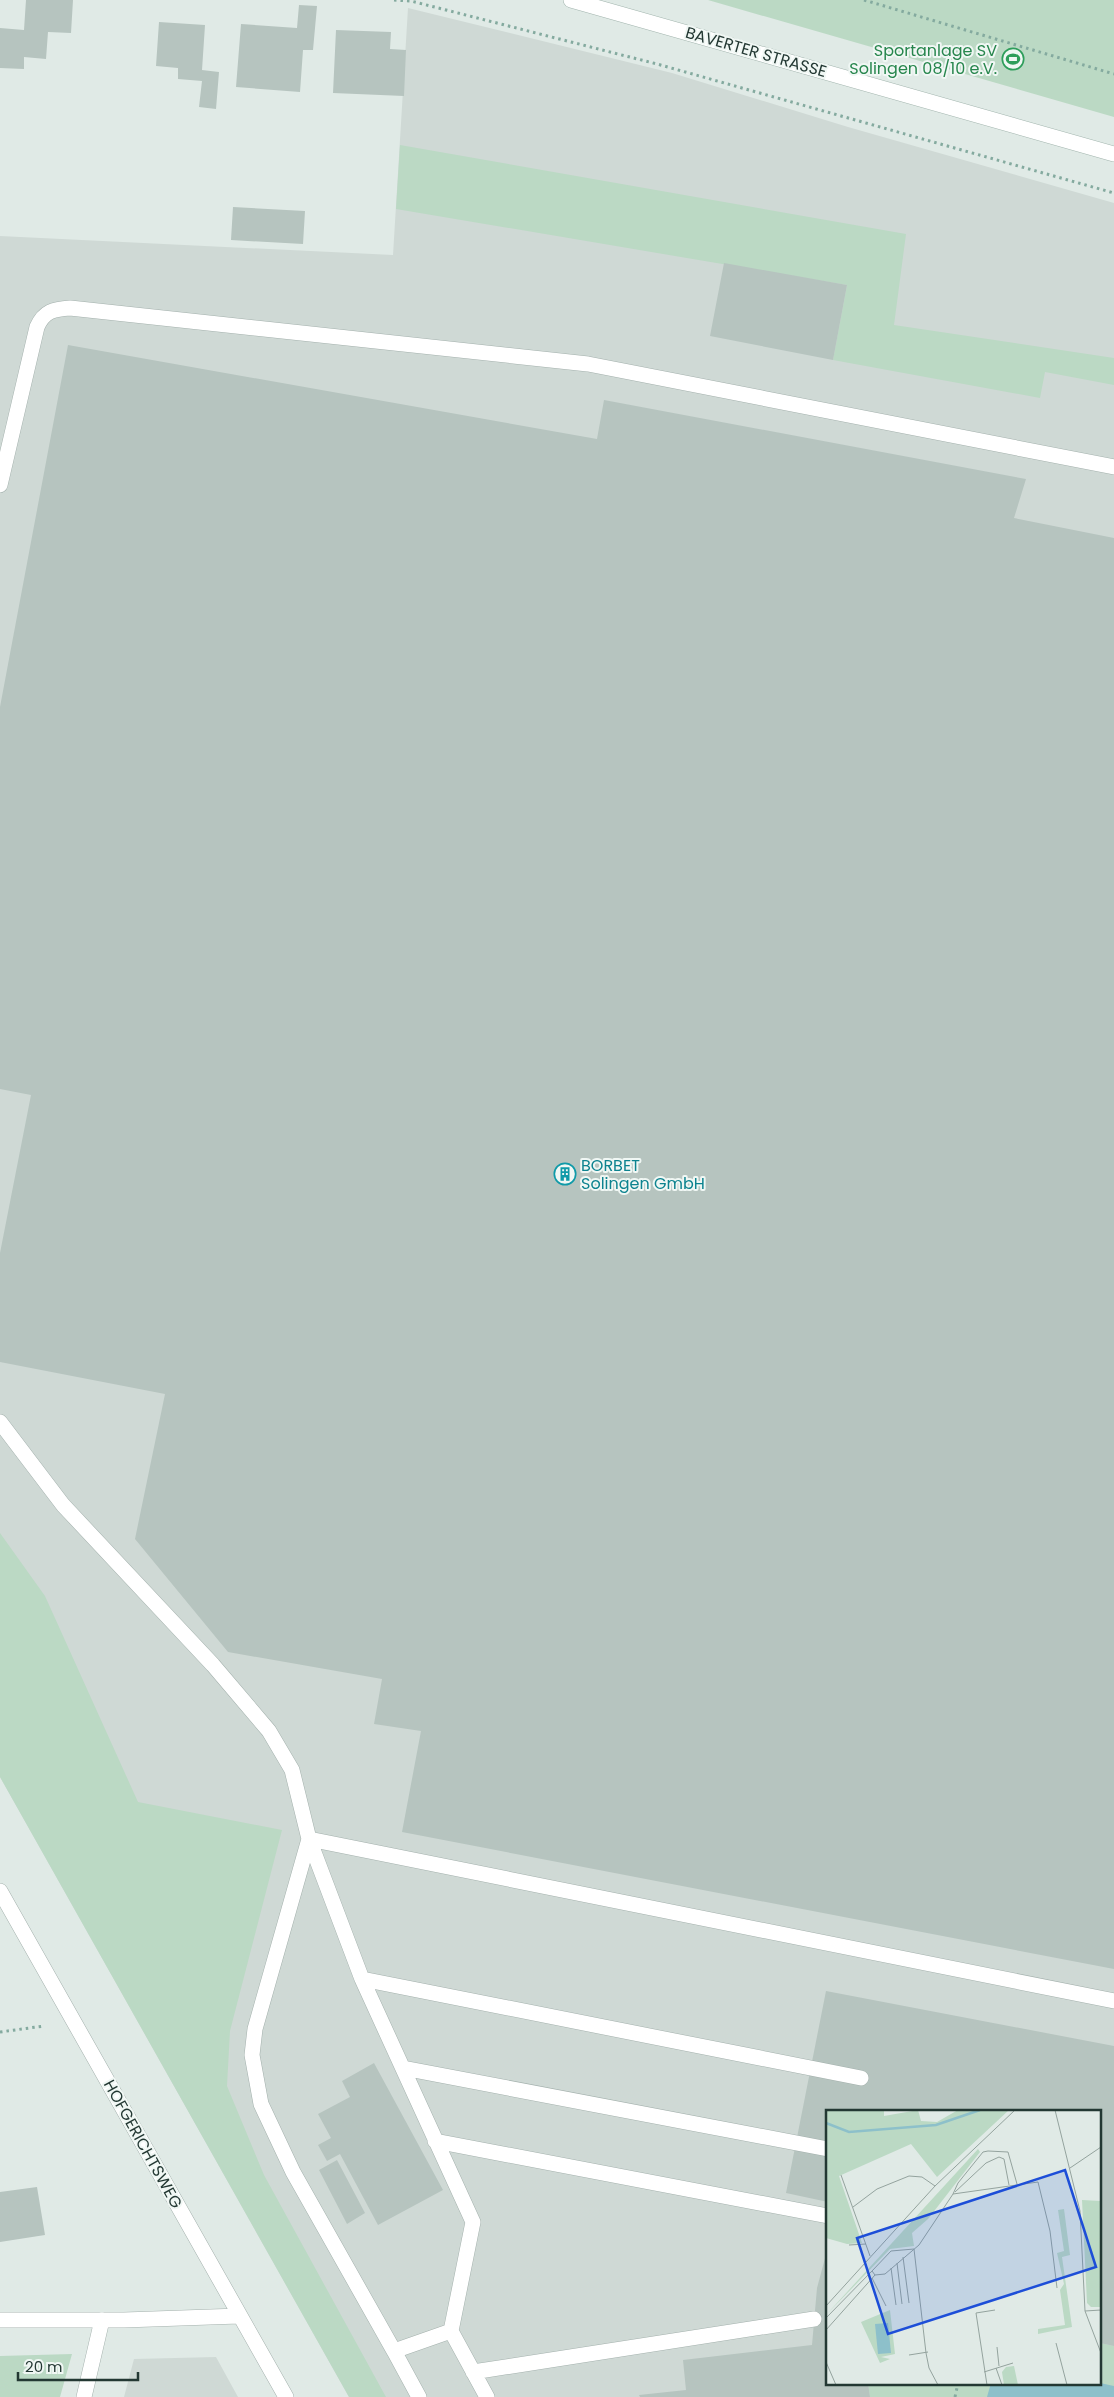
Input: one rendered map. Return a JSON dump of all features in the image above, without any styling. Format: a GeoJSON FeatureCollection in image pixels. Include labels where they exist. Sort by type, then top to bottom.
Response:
{"type":"FeatureCollection","features":[{"type":"Feature","properties":{"kind":"street","name":"BAVERTER STRASSE"},"geometry":{"type":"LineString","coordinates":[[571,0],[1114,154]]}},
{"type":"Feature","properties":{"kind":"street"},"geometry":{"type":"LineString","coordinates":[[0,486],[37,327],[40,320],[49,311],[70,308],[588,364],[1114,467]]}},
{"type":"Feature","properties":{"kind":"street"},"geometry":{"type":"LineString","coordinates":[[0,1422],[63,1505],[213,1665],[269,1731],[292,1770],[309,1839],[362,1979],[473,2222],[451,2331],[487,2397]]}},
{"type":"Feature","properties":{"kind":"street"},"geometry":{"type":"LineString","coordinates":[[309,1839],[1114,2001]]}},
{"type":"Feature","properties":{"kind":"street"},"geometry":{"type":"LineString","coordinates":[[309,1839],[255,2029],[252,2055],[255,2081],[261,2104],[293,2172],[419,2397]]}},
{"type":"Feature","properties":{"kind":"street","name":"HOFGERICHTSWEG"},"geometry":{"type":"LineString","coordinates":[[0,1891],[286,2397]]}},
{"type":"Feature","properties":{"kind":"street"},"geometry":{"type":"LineString","coordinates":[[362,1979],[862,2078]]}},
{"type":"Feature","properties":{"kind":"street"},"geometry":{"type":"LineString","coordinates":[[403,2068],[826,2149]]}},
{"type":"Feature","properties":{"kind":"street"},"geometry":{"type":"LineString","coordinates":[[436,2141],[826,2216]]}},
{"type":"Feature","properties":{"kind":"street"},"geometry":{"type":"LineString","coordinates":[[0,2320],[102,2320],[239,2316]]}},
{"type":"Feature","properties":{"kind":"street"},"geometry":{"type":"LineString","coordinates":[[473,2372],[814,2319]]}},
{"type":"Feature","properties":{"kind":"street"},"geometry":{"type":"LineString","coordinates":[[84,2397],[102,2320]]}},
{"type":"Feature","properties":{"kind":"street"},"geometry":{"type":"LineString","coordinates":[[394,2351],[451,2331]]}},
{"type":"Feature","properties":{"kind":"path"},"geometry":{"type":"LineString","coordinates":[[394,0],[411,1],[657,64],[1114,193]]}},
{"type":"Feature","properties":{"kind":"path"},"geometry":{"type":"LineString","coordinates":[[864,0],[1114,74]]}},
{"type":"Feature","properties":{"kind":"path"},"geometry":{"type":"LineString","coordinates":[[0,2032],[74,2022]]}},
{"type":"Feature","properties":{"kind":"path"},"geometry":{"type":"LineString","coordinates":[[956,2397],[958,2384]]}},
{"type":"Feature","properties":{"kind":"shaded area","name":"BORBET Solingen GmbH"},"geometry":{"type":"Polygon","coordinates":[[[408,8],[672,73],[848,127],[1114,203],[1114,2397],[349,2397],[0,1777],[0,236],[393,255],[408,8]]]}},
{"type":"Feature","properties":{"kind":"shaded area"},"geometry":{"type":"Polygon","coordinates":[[[216,2357],[238,2397],[124,2397],[134,2359],[216,2357]]]}},
{"type":"Feature","properties":{"kind":"green space","name":"Sportanlage SV Solingen 08/10 e.V."},"geometry":{"type":"Polygon","coordinates":[[[708,0],[1114,0],[1114,117],[708,0]]]}},
{"type":"Feature","properties":{"kind":"green space"},"geometry":{"type":"Polygon","coordinates":[[[400,145],[906,234],[894,325],[1114,358],[1114,385],[1045,372],[1040,398],[833,360],[847,285],[396,209],[400,145]]]}},
{"type":"Feature","properties":{"kind":"green space"},"geometry":{"type":"Polygon","coordinates":[[[0,1533],[45,1596],[138,1802],[282,1830],[230,2031],[227,2086],[264,2175],[386,2397],[349,2397],[0,1777],[0,1533]]]}},
{"type":"Feature","properties":{"kind":"green space"},"geometry":{"type":"Polygon","coordinates":[[[1102,2343],[1114,2346],[1114,2397],[870,2397],[868,2384],[1102,2384],[1102,2343]]]}},
{"type":"Feature","properties":{"kind":"green space"},"geometry":{"type":"Polygon","coordinates":[[[72,2354],[60,2397],[0,2397],[0,2356],[72,2354]]]}},
{"type":"Feature","properties":{"kind":"water"},"geometry":{"type":"Polygon","coordinates":[[[1102,2383],[1114,2386],[1114,2397],[987,2397],[991,2384],[1102,2383]]]}},
{"type":"Feature","properties":{"kind":"building"},"geometry":{"type":"Polygon","coordinates":[[[26,0],[73,0],[71,33],[48,32],[46,59],[24,57],[24,69],[0,68],[0,28],[24,30],[26,0]]]}},
{"type":"Feature","properties":{"kind":"building"},"geometry":{"type":"Polygon","coordinates":[[[299,5],[317,6],[313,50],[303,50],[300,92],[236,87],[241,24],[297,28],[299,5]]]}},
{"type":"Feature","properties":{"kind":"building"},"geometry":{"type":"Polygon","coordinates":[[[159,22],[205,25],[202,70],[219,72],[216,109],[199,107],[202,81],[178,79],[178,68],[156,66],[159,22]]]}},
{"type":"Feature","properties":{"kind":"building"},"geometry":{"type":"Polygon","coordinates":[[[336,30],[391,32],[390,49],[406,50],[404,96],[333,93],[336,30]]]}},
{"type":"Feature","properties":{"kind":"building"},"geometry":{"type":"Polygon","coordinates":[[[233,207],[305,211],[303,244],[231,240],[233,207]]]}},
{"type":"Feature","properties":{"kind":"building"},"geometry":{"type":"Polygon","coordinates":[[[724,263],[847,285],[833,360],[710,336],[724,263]]]}},
{"type":"Feature","properties":{"kind":"building","name":"BORBET Solingen GmbH"},"geometry":{"type":"Polygon","coordinates":[[[68,345],[597,439],[604,400],[1026,479],[1014,518],[1114,538],[1114,1969],[402,1832],[421,1731],[374,1724],[382,1679],[228,1652],[135,1539],[165,1394],[0,1362],[0,1253],[31,1095],[0,1089],[0,707],[68,345]]]}},
{"type":"Feature","properties":{"kind":"building"},"geometry":{"type":"Polygon","coordinates":[[[826,1991],[1114,2046],[1114,2346],[1102,2343],[1102,2110],[826,2110],[826,2202],[786,2193],[826,1991]]]}},
{"type":"Feature","properties":{"kind":"building"},"geometry":{"type":"Polygon","coordinates":[[[374,2063],[443,2190],[378,2225],[340,2154],[327,2161],[318,2145],[331,2138],[318,2114],[350,2097],[342,2081],[374,2063]]]}},
{"type":"Feature","properties":{"kind":"building"},"geometry":{"type":"Polygon","coordinates":[[[337,2160],[365,2213],[347,2224],[319,2170],[337,2160]]]}},
{"type":"Feature","properties":{"kind":"building"},"geometry":{"type":"Polygon","coordinates":[[[37,2187],[45,2235],[0,2242],[0,2192],[37,2187]]]}},
{"type":"Feature","properties":{"kind":"building"},"geometry":{"type":"Polygon","coordinates":[[[826,2254],[826,2384],[868,2384],[870,2397],[640,2397],[639,2395],[686,2390],[683,2360],[812,2345],[817,2288],[826,2254]]]}},
{"type":"Feature","properties":{"kind":"place","name":"Sportanlage SV Solingen 08/10 e.V."},"geometry":{"type":"Point","coordinates":[1013,59]}},
{"type":"Feature","properties":{"kind":"place","name":"BORBET Solingen GmbH"},"geometry":{"type":"Point","coordinates":[565,1174]}}]}
